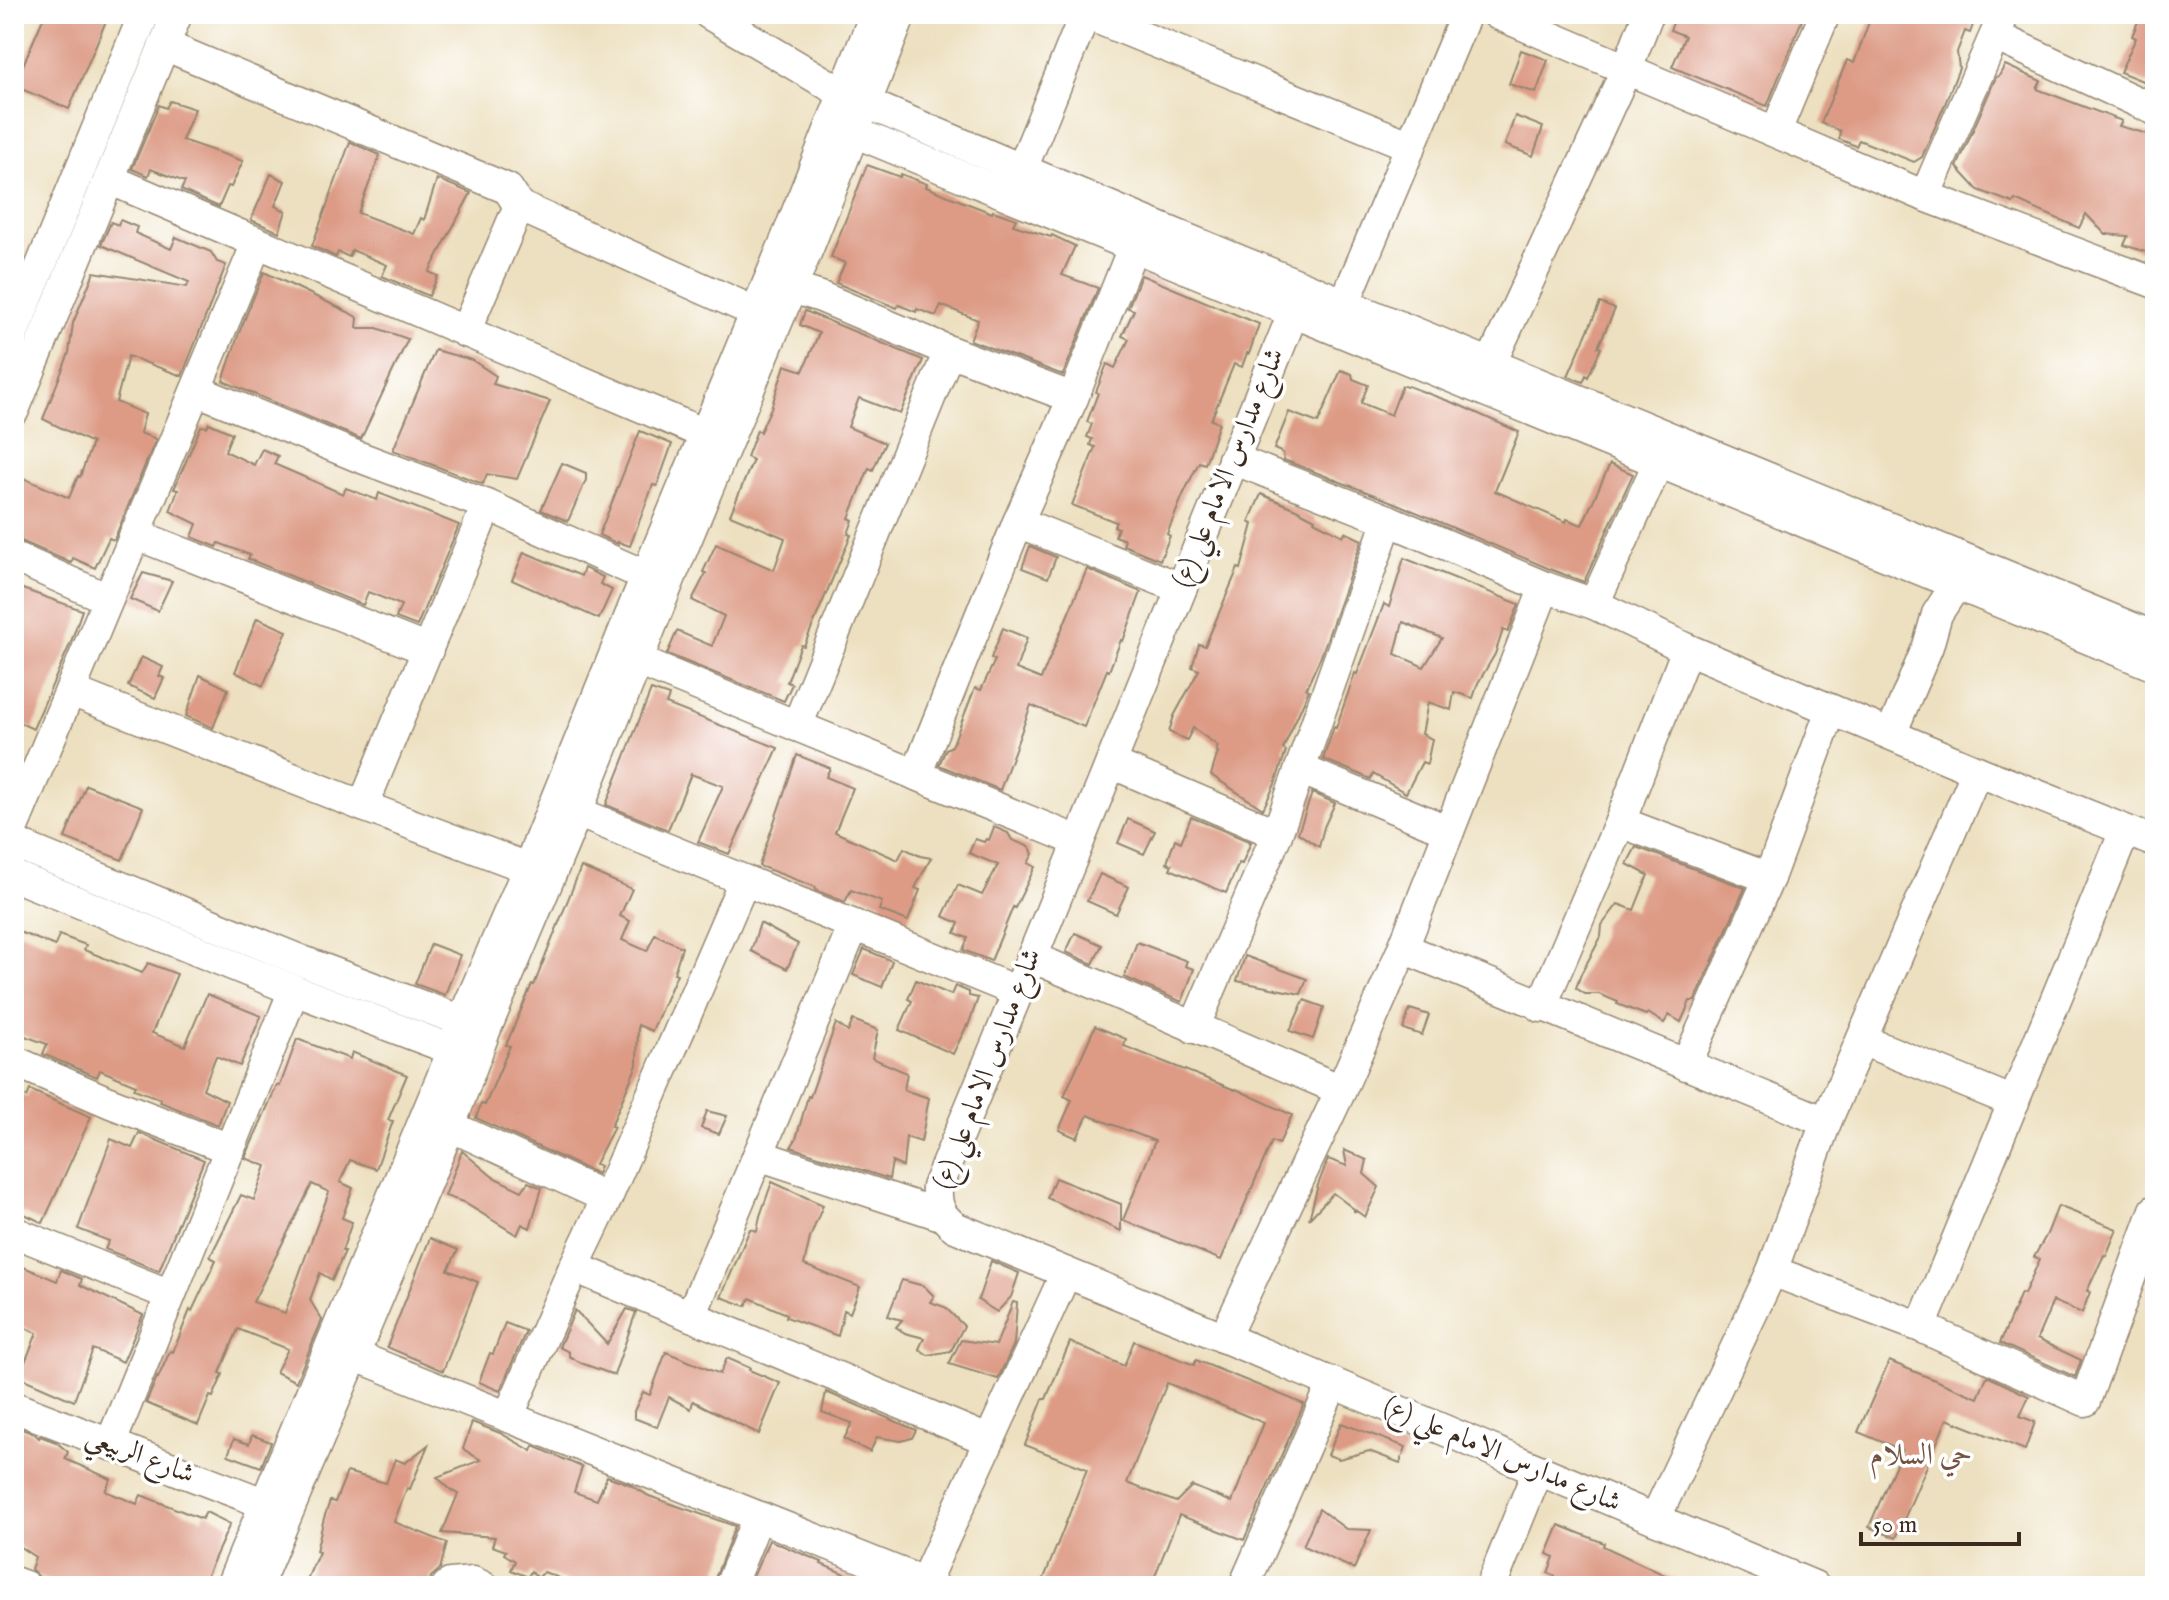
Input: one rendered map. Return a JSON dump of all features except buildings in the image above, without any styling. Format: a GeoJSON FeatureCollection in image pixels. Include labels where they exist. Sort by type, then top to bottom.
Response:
{"type":"FeatureCollection","features":[{"type":"Feature","properties":{"kind":"street"},"geometry":{"type":"LineString","coordinates":[[14,331],[144,14]]}},
{"type":"Feature","properties":{"kind":"street"},"geometry":{"type":"LineString","coordinates":[[14,410],[177,14]]}},
{"type":"Feature","properties":{"kind":"street"},"geometry":{"type":"LineString","coordinates":[[709,14],[855,98],[2155,637]]}},
{"type":"Feature","properties":{"kind":"street"},"geometry":{"type":"LineString","coordinates":[[257,1586],[308,1434],[458,1035],[646,576],[755,312],[798,241],[854,132],[855,98],[875,14]]}},
{"type":"Feature","properties":{"kind":"street"},"geometry":{"type":"LineString","coordinates":[[231,1586],[266,1504],[353,1355],[450,1126],[485,1031],[792,288],[798,241],[855,98],[901,14]]}},
{"type":"Feature","properties":{"kind":"street"},"geometry":{"type":"LineString","coordinates":[[1022,169],[1086,14],[1411,146]]}},
{"type":"Feature","properties":{"kind":"street"},"geometry":{"type":"LineString","coordinates":[[1345,302],[1466,14]]}},
{"type":"Feature","properties":{"kind":"street"},"geometry":{"type":"LineString","coordinates":[[1497,14],[1925,196],[2155,283]]}},
{"type":"Feature","properties":{"kind":"street"},"geometry":{"type":"LineString","coordinates":[[1491,363],[1627,68],[1648,14]]}},
{"type":"Feature","properties":{"kind":"street"},"geometry":{"type":"LineString","coordinates":[[1776,131],[1825,14]]}},
{"type":"Feature","properties":{"kind":"street"},"geometry":{"type":"LineString","coordinates":[[1925,196],[1999,25],[2155,110]]}},
{"type":"Feature","properties":{"kind":"street"},"geometry":{"type":"LineString","coordinates":[[164,45],[508,189],[519,206],[755,312]]}},
{"type":"Feature","properties":{"kind":"street"},"geometry":{"type":"LineString","coordinates":[[854,132],[2155,666]]}},
{"type":"Feature","properties":{"kind":"street"},"geometry":{"type":"LineString","coordinates":[[109,179],[705,434]]}},
{"type":"Feature","properties":{"kind":"street"},"geometry":{"type":"LineString","coordinates":[[465,332],[519,206]]}},
{"type":"Feature","properties":{"kind":"street"},"geometry":{"type":"LineString","coordinates":[[14,825],[257,243]]}},
{"type":"Feature","properties":{"kind":"street"},"geometry":{"type":"LineString","coordinates":[[916,775],[1134,245]]}},
{"type":"Feature","properties":{"kind":"street"},"geometry":{"type":"LineString","coordinates":[[792,288],[1073,398]]}},
{"type":"Feature","properties":{"kind":"street","name":"شارع مدارس الامام علي (ع)"},"geometry":{"type":"LineString","coordinates":[[1294,311],[937,1187],[937,1206],[941,1215],[955,1227],[1814,1586]]}},
{"type":"Feature","properties":{"kind":"street"},"geometry":{"type":"LineString","coordinates":[[797,726],[949,351]]}},
{"type":"Feature","properties":{"kind":"street"},"geometry":{"type":"LineString","coordinates":[[196,390],[487,505],[646,576]]}},
{"type":"Feature","properties":{"kind":"street"},"geometry":{"type":"LineString","coordinates":[[1233,459],[1545,587],[1594,604],[1687,649],[2155,842]]}},
{"type":"Feature","properties":{"kind":"street"},"geometry":{"type":"LineString","coordinates":[[1594,604],[1659,461]]}},
{"type":"Feature","properties":{"kind":"street"},"geometry":{"type":"LineString","coordinates":[[363,806],[487,505]]}},
{"type":"Feature","properties":{"kind":"street"},"geometry":{"type":"LineString","coordinates":[[1194,1028],[1277,834],[1388,520]]}},
{"type":"Feature","properties":{"kind":"street"},"geometry":{"type":"LineString","coordinates":[[1018,522],[1180,588]]}},
{"type":"Feature","properties":{"kind":"street"},"geometry":{"type":"LineString","coordinates":[[135,534],[428,650]]}},
{"type":"Feature","properties":{"kind":"street"},"geometry":{"type":"LineString","coordinates":[[14,557],[108,599]]}},
{"type":"Feature","properties":{"kind":"street"},"geometry":{"type":"LineString","coordinates":[[1891,734],[1928,646],[1937,614],[1956,585]]}},
{"type":"Feature","properties":{"kind":"street"},"geometry":{"type":"LineString","coordinates":[[1224,1338],[1341,1090],[1403,948],[1545,587]]}},
{"type":"Feature","properties":{"kind":"street"},"geometry":{"type":"LineString","coordinates":[[1541,1007],[1620,822],[1687,649]]}},
{"type":"Feature","properties":{"kind":"street"},"geometry":{"type":"LineString","coordinates":[[638,661],[1078,841]]}},
{"type":"Feature","properties":{"kind":"street"},"geometry":{"type":"LineString","coordinates":[[71,691],[528,868]]}},
{"type":"Feature","properties":{"kind":"street"},"geometry":{"type":"LineString","coordinates":[[1686,1065],[1769,878],[1831,710]]}},
{"type":"Feature","properties":{"kind":"street"},"geometry":{"type":"LineString","coordinates":[[1111,763],[1277,834]]}},
{"type":"Feature","properties":{"kind":"street"},"geometry":{"type":"LineString","coordinates":[[1300,769],[1449,831]]}},
{"type":"Feature","properties":{"kind":"street"},"geometry":{"type":"LineString","coordinates":[[1655,1519],[1772,1271],[1826,1122],[1977,771]]}},
{"type":"Feature","properties":{"kind":"street"},"geometry":{"type":"LineString","coordinates":[[577,812],[1018,992]]}},
{"type":"Feature","properties":{"kind":"street"},"geometry":{"type":"LineString","coordinates":[[1620,822],[1769,878]]}},
{"type":"Feature","properties":{"kind":"street"},"geometry":{"type":"LineString","coordinates":[[1921,1327],[2125,831]]}},
{"type":"Feature","properties":{"kind":"street"},"geometry":{"type":"LineString","coordinates":[[14,843],[302,961],[458,1035]]}},
{"type":"Feature","properties":{"kind":"street"},"geometry":{"type":"LineString","coordinates":[[14,876],[294,990],[458,1035]]}},
{"type":"Feature","properties":{"kind":"street"},"geometry":{"type":"LineString","coordinates":[[508,1417],[744,881]]}},
{"type":"Feature","properties":{"kind":"street"},"geometry":{"type":"LineString","coordinates":[[691,1316],[854,925]]}},
{"type":"Feature","properties":{"kind":"street"},"geometry":{"type":"LineString","coordinates":[[1403,948],[1826,1122]]}},
{"type":"Feature","properties":{"kind":"street"},"geometry":{"type":"LineString","coordinates":[[1032,957],[1341,1090]]}},
{"type":"Feature","properties":{"kind":"street"},"geometry":{"type":"LineString","coordinates":[[110,1445],[294,990]]}},
{"type":"Feature","properties":{"kind":"street"},"geometry":{"type":"LineString","coordinates":[[1862,1040],[2014,1102]]}},
{"type":"Feature","properties":{"kind":"street"},"geometry":{"type":"LineString","coordinates":[[14,1061],[230,1149]]}},
{"type":"Feature","properties":{"kind":"street"},"geometry":{"type":"LineString","coordinates":[[450,1126],[607,1198]]}},
{"type":"Feature","properties":{"kind":"street"},"geometry":{"type":"LineString","coordinates":[[758,1155],[941,1215]]}},
{"type":"Feature","properties":{"kind":"street"},"geometry":{"type":"LineString","coordinates":[[1772,1271],[1921,1327],[2085,1401],[2155,1210]]}},
{"type":"Feature","properties":{"kind":"street"},"geometry":{"type":"LineString","coordinates":[[14,1232],[170,1295]]}},
{"type":"Feature","properties":{"kind":"street"},"geometry":{"type":"LineString","coordinates":[[574,1267],[988,1440]]}},
{"type":"Feature","properties":{"kind":"street"},"geometry":{"type":"LineString","coordinates":[[353,1355],[928,1584],[988,1440],[1066,1273]]}},
{"type":"Feature","properties":{"kind":"street"},"geometry":{"type":"LineString","coordinates":[[1244,1586],[1333,1383]]}},
{"type":"Feature","properties":{"kind":"street","name":"شارع الربيعي"},"geometry":{"type":"LineString","coordinates":[[14,1407],[266,1504]]}},
{"type":"Feature","properties":{"kind":"street"},"geometry":{"type":"LineString","coordinates":[[1491,1586],[1538,1470]]}},
{"type":"Feature","properties":{"kind":"street"},"geometry":{"type":"LineString","coordinates":[[730,1586],[758,1517]]}},
{"type":"Feature","properties":{"kind":"street"},"geometry":{"type":"LineString","coordinates":[[14,1582],[25,1586]]}},
{"type":"Feature","properties":{"kind":"street"},"geometry":{"type":"LineString","coordinates":[[447,1586],[473,1582],[482,1586]]}},
{"type":"Feature","properties":{"kind":"district","name":"حي السلام"},"geometry":{"type":"Point","coordinates":[1921,1456]}}]}
